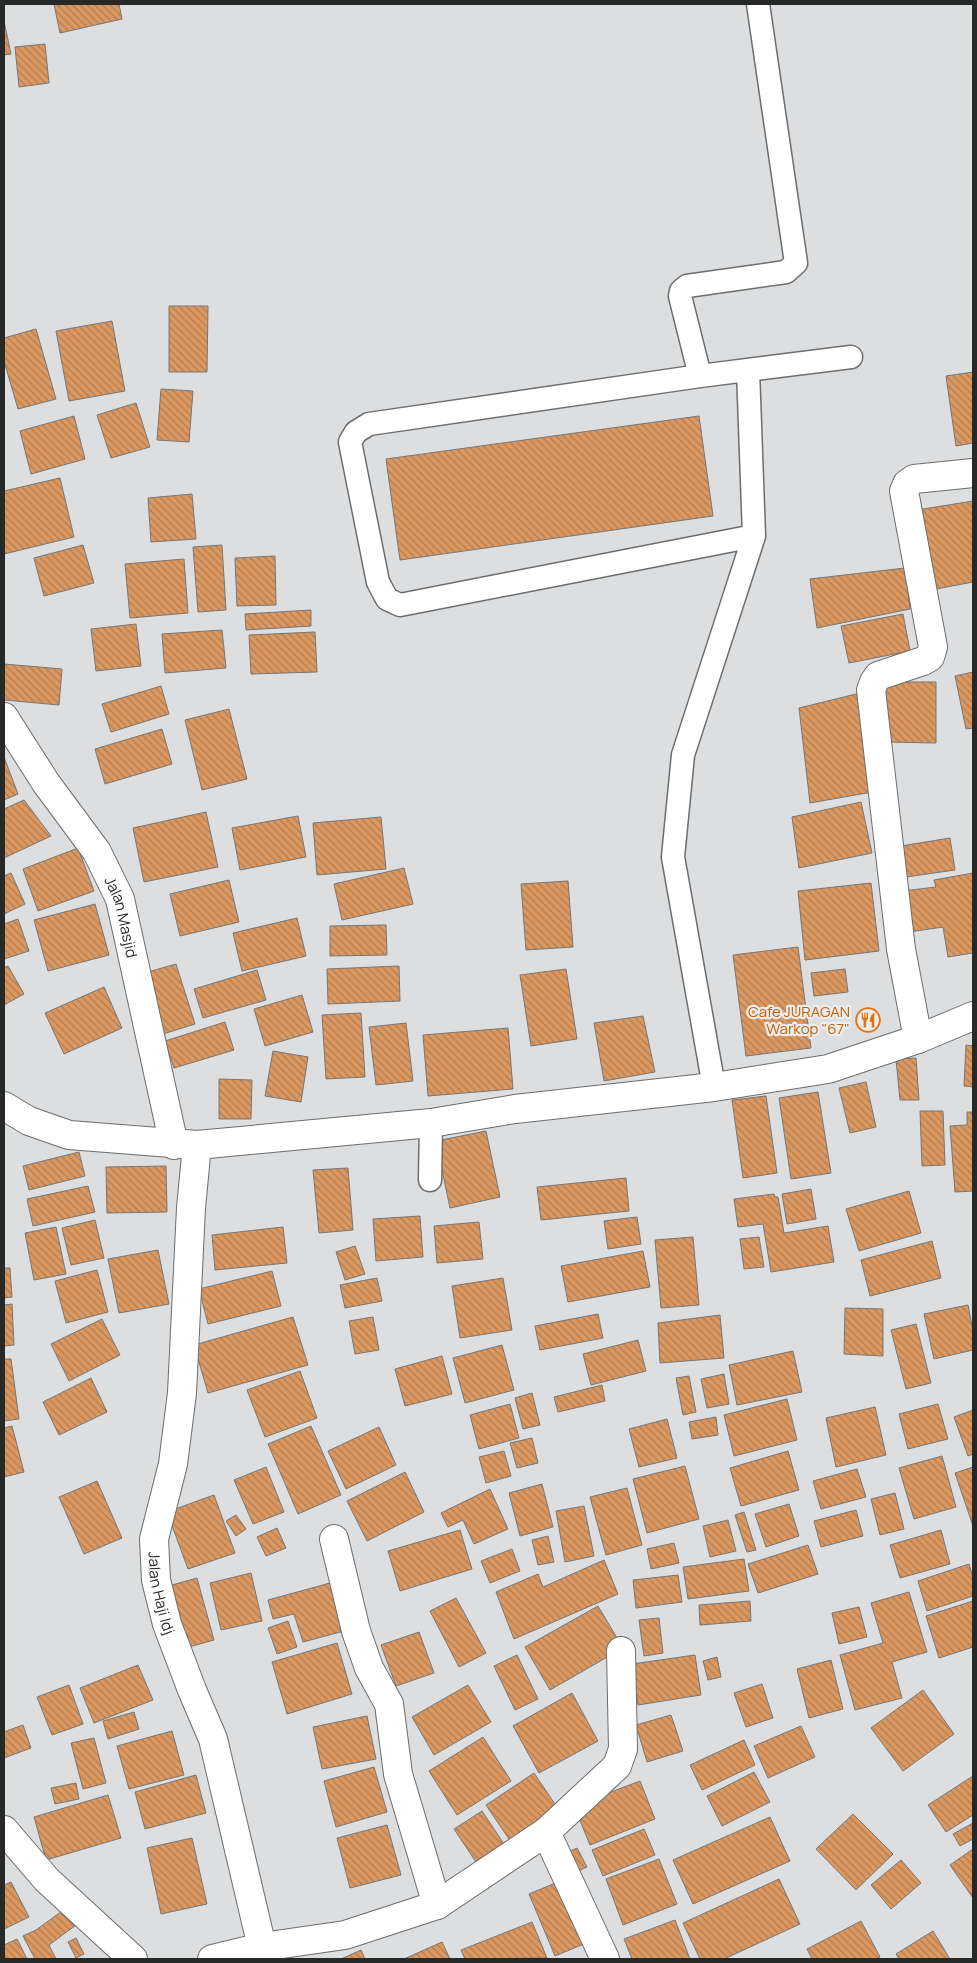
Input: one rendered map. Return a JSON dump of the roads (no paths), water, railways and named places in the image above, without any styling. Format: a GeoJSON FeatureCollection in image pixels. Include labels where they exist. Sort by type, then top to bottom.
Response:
{"type":"FeatureCollection","features":[{"type":"Feature","properties":{"kind":"street"},"geometry":{"type":"LineString","coordinates":[[918,1039],[901,949],[872,690],[878,676],[923,661],[930,657],[933,647],[904,491],[907,484],[914,479],[973,473]]}},
{"type":"Feature","properties":{"kind":"street","name":"Jalan Masjid"},"geometry":{"type":"LineString","coordinates":[[6,725],[97,852],[120,899],[185,1145]]}},
{"type":"Feature","properties":{"kind":"street"},"geometry":{"type":"LineString","coordinates":[[4,1106],[29,1120],[69,1135],[185,1145],[431,1123],[515,1110],[714,1087],[828,1069],[918,1039],[973,1016]]}},
{"type":"Feature","properties":{"kind":"street","name":"Jalan Haji Idj"},"geometry":{"type":"LineString","coordinates":[[185,1145],[191,1208],[182,1393],[173,1464],[154,1539],[156,1580],[167,1624],[213,1739],[262,1947]]}},
{"type":"Feature","properties":{"kind":"street"},"geometry":{"type":"LineString","coordinates":[[334,1539],[356,1631],[369,1668],[389,1704],[398,1774],[437,1905]]}},
{"type":"Feature","properties":{"kind":"street"},"geometry":{"type":"LineString","coordinates":[[212,1959],[262,1947],[345,1935],[437,1905],[546,1832],[617,1766],[623,1749],[621,1651]]}},
{"type":"Feature","properties":{"kind":"street"},"geometry":{"type":"LineString","coordinates":[[4,1830],[47,1880],[133,1959]]}},
{"type":"Feature","properties":{"kind":"street"},"geometry":{"type":"LineString","coordinates":[[546,1832],[605,1959]]}},
{"type":"Feature","properties":{"kind":"lane"},"geometry":{"type":"LineString","coordinates":[[700,376],[680,296],[686,286],[786,272],[796,263],[758,4]]}},
{"type":"Feature","properties":{"kind":"lane"},"geometry":{"type":"LineString","coordinates":[[754,536],[400,605],[386,599],[378,582],[350,442],[356,432],[369,424],[700,376],[851,357]]}},
{"type":"Feature","properties":{"kind":"lane"},"geometry":{"type":"LineString","coordinates":[[714,1087],[673,857],[682,755],[754,536],[748,370]]}},
{"type":"Feature","properties":{"kind":"lane"},"geometry":{"type":"LineString","coordinates":[[430,1180],[431,1123]]}},
{"type":"Feature","properties":{"kind":"place","name":"Cafe JURAGAN Warkop \"67\""},"geometry":{"type":"Point","coordinates":[868,1020]}}]}
